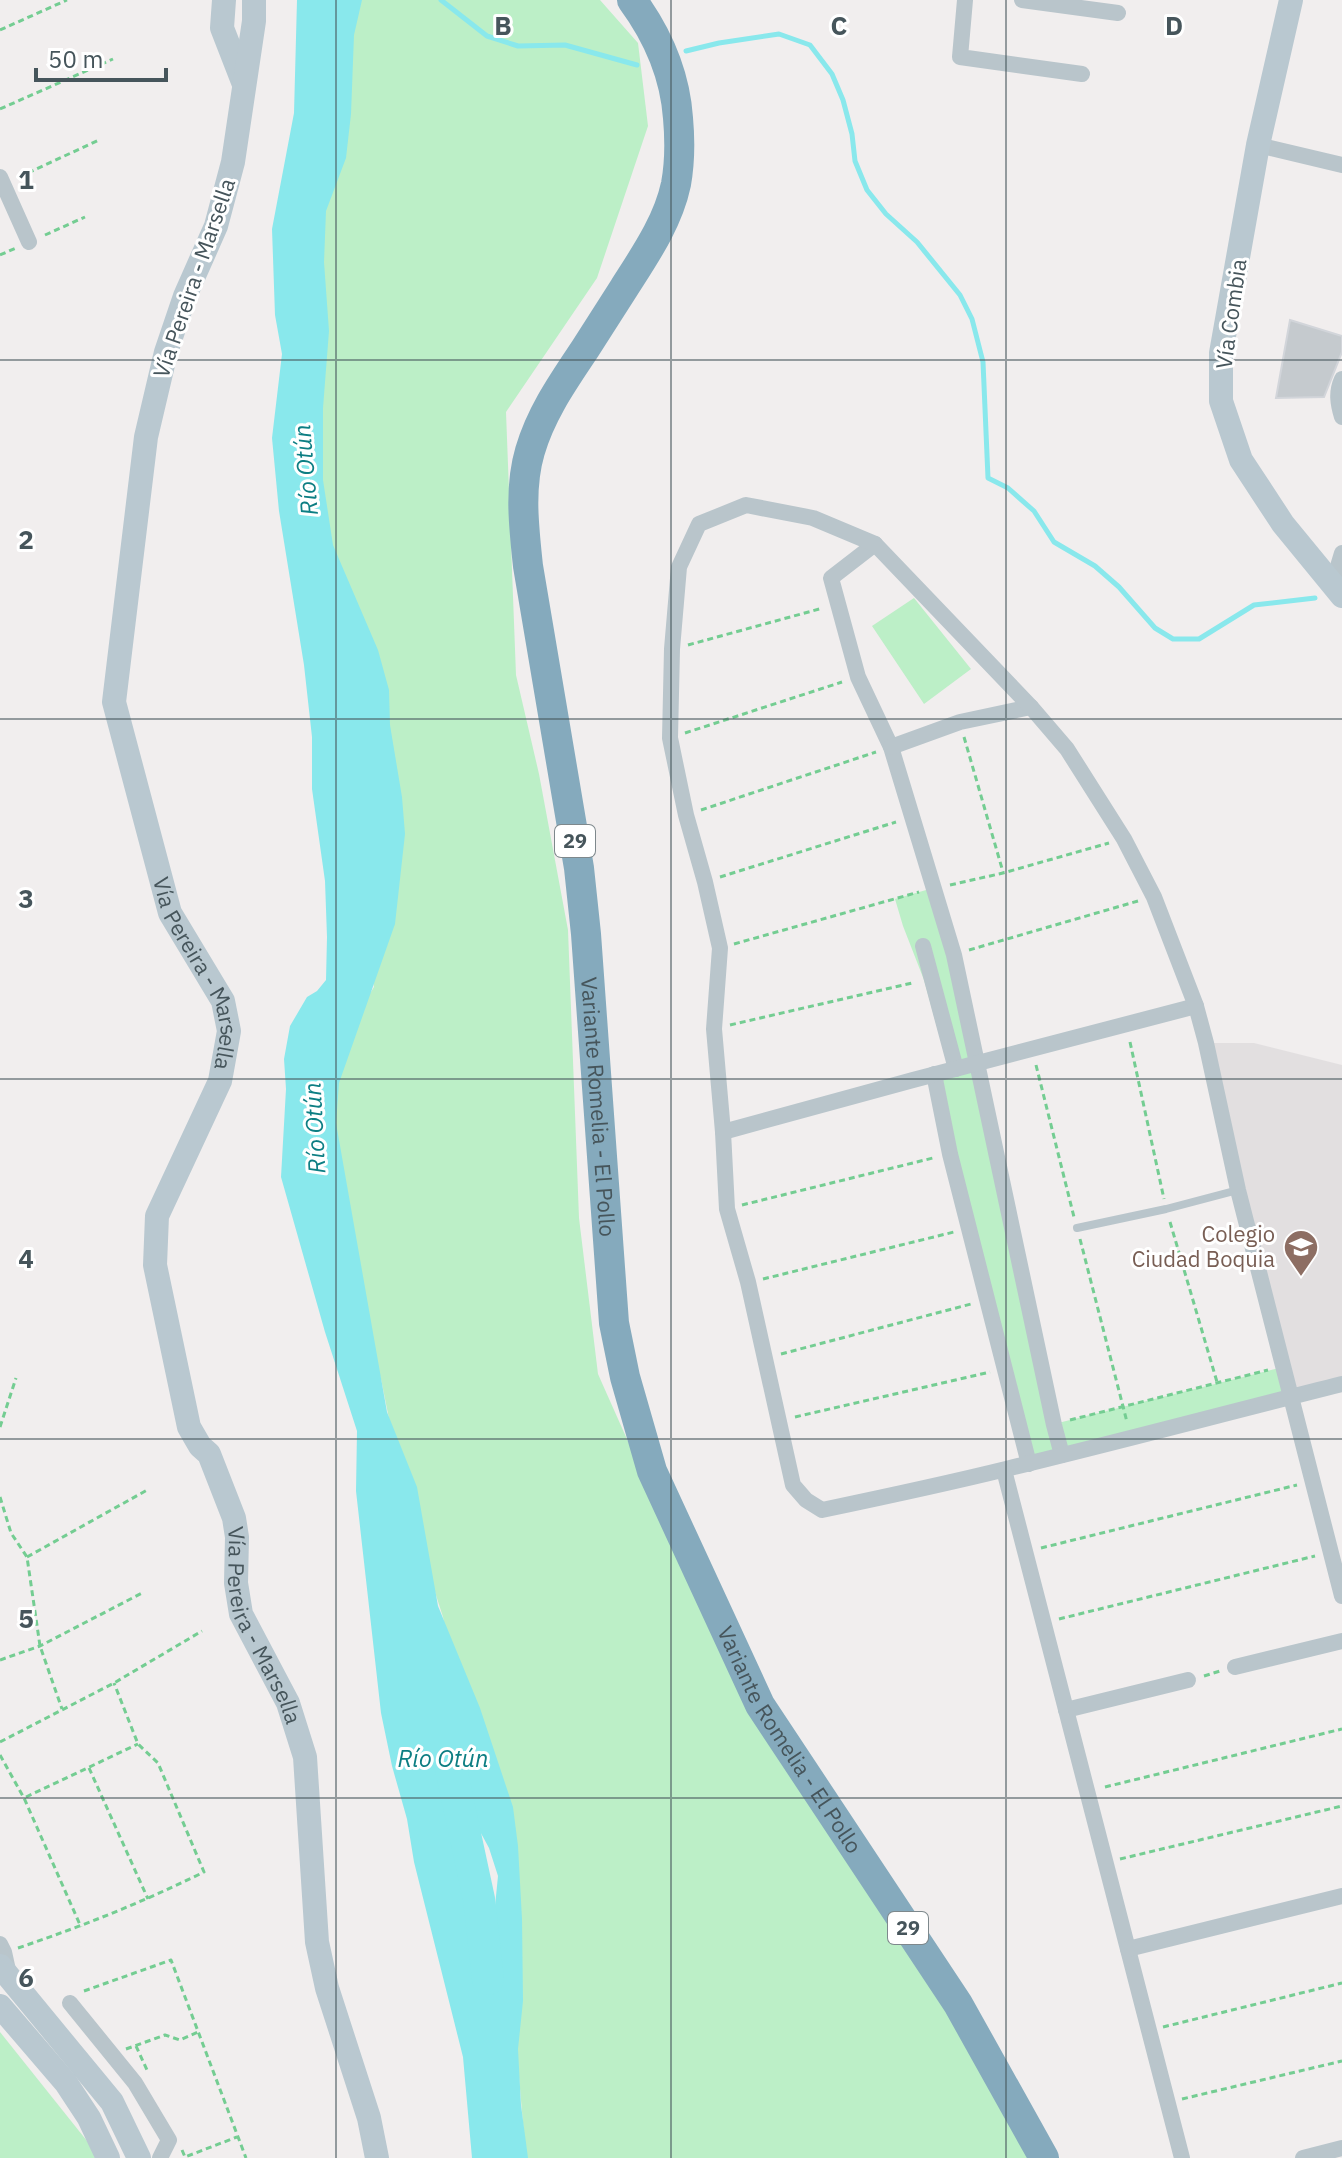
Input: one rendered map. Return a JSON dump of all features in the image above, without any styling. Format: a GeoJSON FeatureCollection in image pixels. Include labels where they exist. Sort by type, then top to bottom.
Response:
{"type":"FeatureCollection","features":[{"type":"Feature","properties":{"kind":"highway","name":"Variante Romelia - El Pollo"},"geometry":{"type":"LineString","coordinates":[[632,0],[657,41],[677,102],[680,145],[675,185],[663,224],[554,394],[540,424],[529,453],[523,522],[579,868],[610,1283],[619,1349],[652,1471],[760,1705],[958,2004],[1044,2158]]}},
{"type":"Feature","properties":{"kind":"street"},"geometry":{"type":"LineString","coordinates":[[224,0],[222,28],[244,83]]}},
{"type":"Feature","properties":{"kind":"street","name":"Vía Pereira - Marsella"},"geometry":{"type":"LineString","coordinates":[[254,0],[254,21],[233,162],[216,226],[185,296],[166,352],[146,437],[114,702],[170,913],[223,1001],[229,1031],[220,1081],[157,1216],[155,1265],[189,1427],[200,1446],[209,1454],[234,1518],[237,1537],[236,1583],[241,1614],[288,1703],[305,1757],[317,1942],[327,1988],[369,2118],[377,2158]]}},
{"type":"Feature","properties":{"kind":"street"},"geometry":{"type":"LineString","coordinates":[[965,0],[960,57],[1082,74]]}},
{"type":"Feature","properties":{"kind":"street"},"geometry":{"type":"LineString","coordinates":[[1022,0],[1118,13]]}},
{"type":"Feature","properties":{"kind":"street","name":"Vía Combia"},"geometry":{"type":"LineString","coordinates":[[1291,0],[1258,145],[1221,353],[1221,401],[1241,460],[1283,524],[1337,591]]}},
{"type":"Feature","properties":{"kind":"street"},"geometry":{"type":"LineString","coordinates":[[1258,145],[1342,165]]}},
{"type":"Feature","properties":{"kind":"street"},"geometry":{"type":"LineString","coordinates":[[2,180],[29,242]]}},
{"type":"Feature","properties":{"kind":"street"},"geometry":{"type":"LineString","coordinates":[[1342,379],[1338,402],[1342,417]]}},
{"type":"Feature","properties":{"kind":"street"},"geometry":{"type":"LineString","coordinates":[[1342,1384],[1291,1397],[1131,1438],[1062,1455],[1029,1464],[822,1510],[806,1500],[793,1485],[748,1282],[727,1209],[714,1029],[720,948],[670,738],[672,649],[679,567],[699,524],[746,505],[813,518],[875,544],[1031,707],[1067,749],[1124,839],[1154,897],[1196,1006],[1238,1190],[1283,1367],[1291,1397],[1313,1481],[1342,1596]]}},
{"type":"Feature","properties":{"kind":"street"},"geometry":{"type":"LineString","coordinates":[[875,544],[831,578],[858,677],[891,747],[954,955],[1062,1455]]}},
{"type":"Feature","properties":{"kind":"street"},"geometry":{"type":"LineString","coordinates":[[1337,591],[1342,553]]}},
{"type":"Feature","properties":{"kind":"street"},"geometry":{"type":"LineString","coordinates":[[891,747],[960,722],[1031,707]]}},
{"type":"Feature","properties":{"kind":"street"},"geometry":{"type":"LineString","coordinates":[[923,946],[956,1069]]}},
{"type":"Feature","properties":{"kind":"street"},"geometry":{"type":"LineString","coordinates":[[723,1132],[1126,1022],[1196,1006]]}},
{"type":"Feature","properties":{"kind":"street"},"geometry":{"type":"LineString","coordinates":[[934,1074],[950,1154],[1029,1464]]}},
{"type":"Feature","properties":{"kind":"street"},"geometry":{"type":"LineString","coordinates":[[1004,1470],[1182,2158]]}},
{"type":"Feature","properties":{"kind":"street"},"geometry":{"type":"LineString","coordinates":[[1235,1667],[1342,1641]]}},
{"type":"Feature","properties":{"kind":"street"},"geometry":{"type":"LineString","coordinates":[[1066,1710],[1188,1680]]}},
{"type":"Feature","properties":{"kind":"street"},"geometry":{"type":"LineString","coordinates":[[1128,1949],[1342,1896]]}},
{"type":"Feature","properties":{"kind":"street"},"geometry":{"type":"LineString","coordinates":[[3,1959],[112,2102],[139,2158]]}},
{"type":"Feature","properties":{"kind":"street"},"geometry":{"type":"LineString","coordinates":[[73,1999],[135,2083],[169,2140],[160,2158]]}},
{"type":"Feature","properties":{"kind":"street"},"geometry":{"type":"LineString","coordinates":[[0,2006],[66,2083],[89,2118],[108,2158]]}},
{"type":"Feature","properties":{"kind":"street"},"geometry":{"type":"LineString","coordinates":[[1303,2158],[1342,2148]]}},
{"type":"Feature","properties":{"kind":"lane"},"geometry":{"type":"LineString","coordinates":[[1077,1228],[1238,1190]]}},
{"type":"Feature","properties":{"kind":"path"},"geometry":{"type":"LineString","coordinates":[[0,30],[67,0]]}},
{"type":"Feature","properties":{"kind":"path"},"geometry":{"type":"LineString","coordinates":[[0,109],[113,59]]}},
{"type":"Feature","properties":{"kind":"path"},"geometry":{"type":"LineString","coordinates":[[2,180],[99,140]]}},
{"type":"Feature","properties":{"kind":"path"},"geometry":{"type":"LineString","coordinates":[[672,649],[837,605]]}},
{"type":"Feature","properties":{"kind":"path"},"geometry":{"type":"LineString","coordinates":[[670,738],[858,677]]}},
{"type":"Feature","properties":{"kind":"path"},"geometry":{"type":"LineString","coordinates":[[960,722],[1003,873]]}},
{"type":"Feature","properties":{"kind":"path"},"geometry":{"type":"LineString","coordinates":[[686,815],[891,747]]}},
{"type":"Feature","properties":{"kind":"path"},"geometry":{"type":"LineString","coordinates":[[705,882],[912,817]]}},
{"type":"Feature","properties":{"kind":"path"},"geometry":{"type":"LineString","coordinates":[[720,948],[933,888],[1003,873],[1124,839]]}},
{"type":"Feature","properties":{"kind":"path"},"geometry":{"type":"LineString","coordinates":[[954,955],[1154,897]]}},
{"type":"Feature","properties":{"kind":"path"},"geometry":{"type":"LineString","coordinates":[[714,1029],[912,983]]}},
{"type":"Feature","properties":{"kind":"path"},"geometry":{"type":"LineString","coordinates":[[1032,1050],[1131,1438]]}},
{"type":"Feature","properties":{"kind":"path"},"geometry":{"type":"LineString","coordinates":[[727,1209],[950,1154]]}},
{"type":"Feature","properties":{"kind":"path"},"geometry":{"type":"LineString","coordinates":[[748,1282],[969,1228]]}},
{"type":"Feature","properties":{"kind":"path"},"geometry":{"type":"LineString","coordinates":[[766,1358],[987,1299]]}},
{"type":"Feature","properties":{"kind":"path"},"geometry":{"type":"LineString","coordinates":[[1054,1425],[1283,1367]]}},
{"type":"Feature","properties":{"kind":"path"},"geometry":{"type":"LineString","coordinates":[[780,1421],[1005,1368]]}},
{"type":"Feature","properties":{"kind":"path"},"geometry":{"type":"LineString","coordinates":[[0,1427],[16,1378]]}},
{"type":"Feature","properties":{"kind":"path"},"geometry":{"type":"LineString","coordinates":[[1026,1552],[1313,1481]]}},
{"type":"Feature","properties":{"kind":"path"},"geometry":{"type":"LineString","coordinates":[[27,1557],[149,1489]]}},
{"type":"Feature","properties":{"kind":"path"},"geometry":{"type":"LineString","coordinates":[[0,1497],[11,1533],[27,1557],[40,1646],[62,1709]]}},
{"type":"Feature","properties":{"kind":"path"},"geometry":{"type":"LineString","coordinates":[[1044,1623],[1331,1552]]}},
{"type":"Feature","properties":{"kind":"path"},"geometry":{"type":"LineString","coordinates":[[0,1660],[40,1646],[142,1593]]}},
{"type":"Feature","properties":{"kind":"path"},"geometry":{"type":"LineString","coordinates":[[0,1742],[114,1683],[202,1631]]}},
{"type":"Feature","properties":{"kind":"path"},"geometry":{"type":"LineString","coordinates":[[1188,1680],[1235,1667]]}},
{"type":"Feature","properties":{"kind":"path"},"geometry":{"type":"LineString","coordinates":[[3,1959],[148,1899],[204,1872],[158,1763],[138,1744],[114,1683]]}},
{"type":"Feature","properties":{"kind":"path"},"geometry":{"type":"LineString","coordinates":[[1087,1791],[1342,1729]]}},
{"type":"Feature","properties":{"kind":"path"},"geometry":{"type":"LineString","coordinates":[[24,1798],[138,1744]]}},
{"type":"Feature","properties":{"kind":"path"},"geometry":{"type":"LineString","coordinates":[[0,1755],[24,1798],[81,1927]]}},
{"type":"Feature","properties":{"kind":"path"},"geometry":{"type":"LineString","coordinates":[[89,1768],[148,1899]]}},
{"type":"Feature","properties":{"kind":"path"},"geometry":{"type":"LineString","coordinates":[[1106,1862],[1342,1806]]}},
{"type":"Feature","properties":{"kind":"path"},"geometry":{"type":"LineString","coordinates":[[73,1999],[171,1960],[246,2158]]}},
{"type":"Feature","properties":{"kind":"path"},"geometry":{"type":"LineString","coordinates":[[1149,2031],[1342,1983]]}},
{"type":"Feature","properties":{"kind":"path"},"geometry":{"type":"LineString","coordinates":[[136,2046],[165,2035],[180,2040],[198,2032]]}},
{"type":"Feature","properties":{"kind":"path"},"geometry":{"type":"LineString","coordinates":[[1168,2103],[1342,2061]]}},
{"type":"Feature","properties":{"kind":"path"},"geometry":{"type":"LineString","coordinates":[[185,2157],[237,2137]]}},
{"type":"Feature","properties":{"kind":"shaded area","name":"Colegio Ciudad Boquia"},"geometry":{"type":"Polygon","coordinates":[[[1206,1043],[1254,1043],[1342,1065],[1342,1384],[1291,1397],[1206,1043]]]}},
{"type":"Feature","properties":{"kind":"green space"},"geometry":{"type":"Polygon","coordinates":[[[333,0],[600,0],[638,43],[648,126],[597,278],[506,412],[516,675],[539,774],[568,930],[579,1218],[598,1374],[699,1601],[1036,2158],[526,2158],[495,1799],[457,1691],[443,1617],[405,1498],[381,1379],[346,1272],[325,1065],[374,987],[306,493],[305,281],[333,0]]]}},
{"type":"Feature","properties":{"kind":"green space"},"geometry":{"type":"Polygon","coordinates":[[[914,598],[971,669],[924,704],[872,626],[914,598]]]}},
{"type":"Feature","properties":{"kind":"green space"},"geometry":{"type":"Polygon","coordinates":[[[933,888],[1054,1424],[1283,1367],[1291,1397],[1029,1464],[934,1074],[949,1070],[924,980],[895,899],[933,888]]]}},
{"type":"Feature","properties":{"kind":"green space"},"geometry":{"type":"Polygon","coordinates":[[[0,2032],[91,2146],[97,2158],[0,2158],[0,2032]]]}},
{"type":"Feature","properties":{"kind":"water","name":"Río Otún"},"geometry":{"type":"Polygon","coordinates":[[[297,0],[362,0],[354,35],[346,158],[326,211],[324,262],[329,331],[323,408],[323,480],[333,545],[378,650],[389,690],[390,725],[405,834],[395,924],[339,1083],[336,1123],[387,1412],[417,1487],[438,1606],[480,1708],[513,1807],[522,1919],[523,2001],[518,2049],[528,2158],[472,2158],[463,2057],[414,1862],[407,1819],[381,1713],[356,1491],[357,1431],[281,1177],[286,1089],[284,1059],[290,1026],[307,997],[326,980],[327,937],[325,881],[312,789],[312,737],[304,665],[279,511],[272,438],[282,354],[275,315],[272,229],[294,113],[297,0]],[[454,1813],[450,1833],[456,1863],[485,1937],[493,1926],[498,1876],[489,1848],[470,1813],[454,1813]]]}},
{"type":"Feature","properties":{"kind":"building"},"geometry":{"type":"Polygon","coordinates":[[[1290,320],[1342,336],[1342,352],[1324,397],[1276,398],[1290,320]]]}},
{"type":"Feature","properties":{"kind":"waterway"},"geometry":{"type":"LineString","coordinates":[[441,0],[487,36],[518,46],[565,45],[637,65]]}},
{"type":"Feature","properties":{"kind":"waterway"},"geometry":{"type":"LineString","coordinates":[[686,51],[779,34],[810,45],[832,74],[852,134],[855,161],[867,190],[886,214],[917,242],[960,295],[972,319],[983,362],[988,478],[1008,488],[1034,511],[1054,542],[1095,566],[1119,587],[1155,628],[1173,639],[1199,639],[1254,605],[1315,598]]}},
{"type":"Feature","properties":{"kind":"waterway","name":"Río Otún"},"geometry":{"type":"LineString","coordinates":[[451,1769],[479,1899],[488,1979]]}},
{"type":"Feature","properties":{"kind":"place","name":"Colegio Ciudad Boquia"},"geometry":{"type":"Point","coordinates":[1301,1278]}}]}
